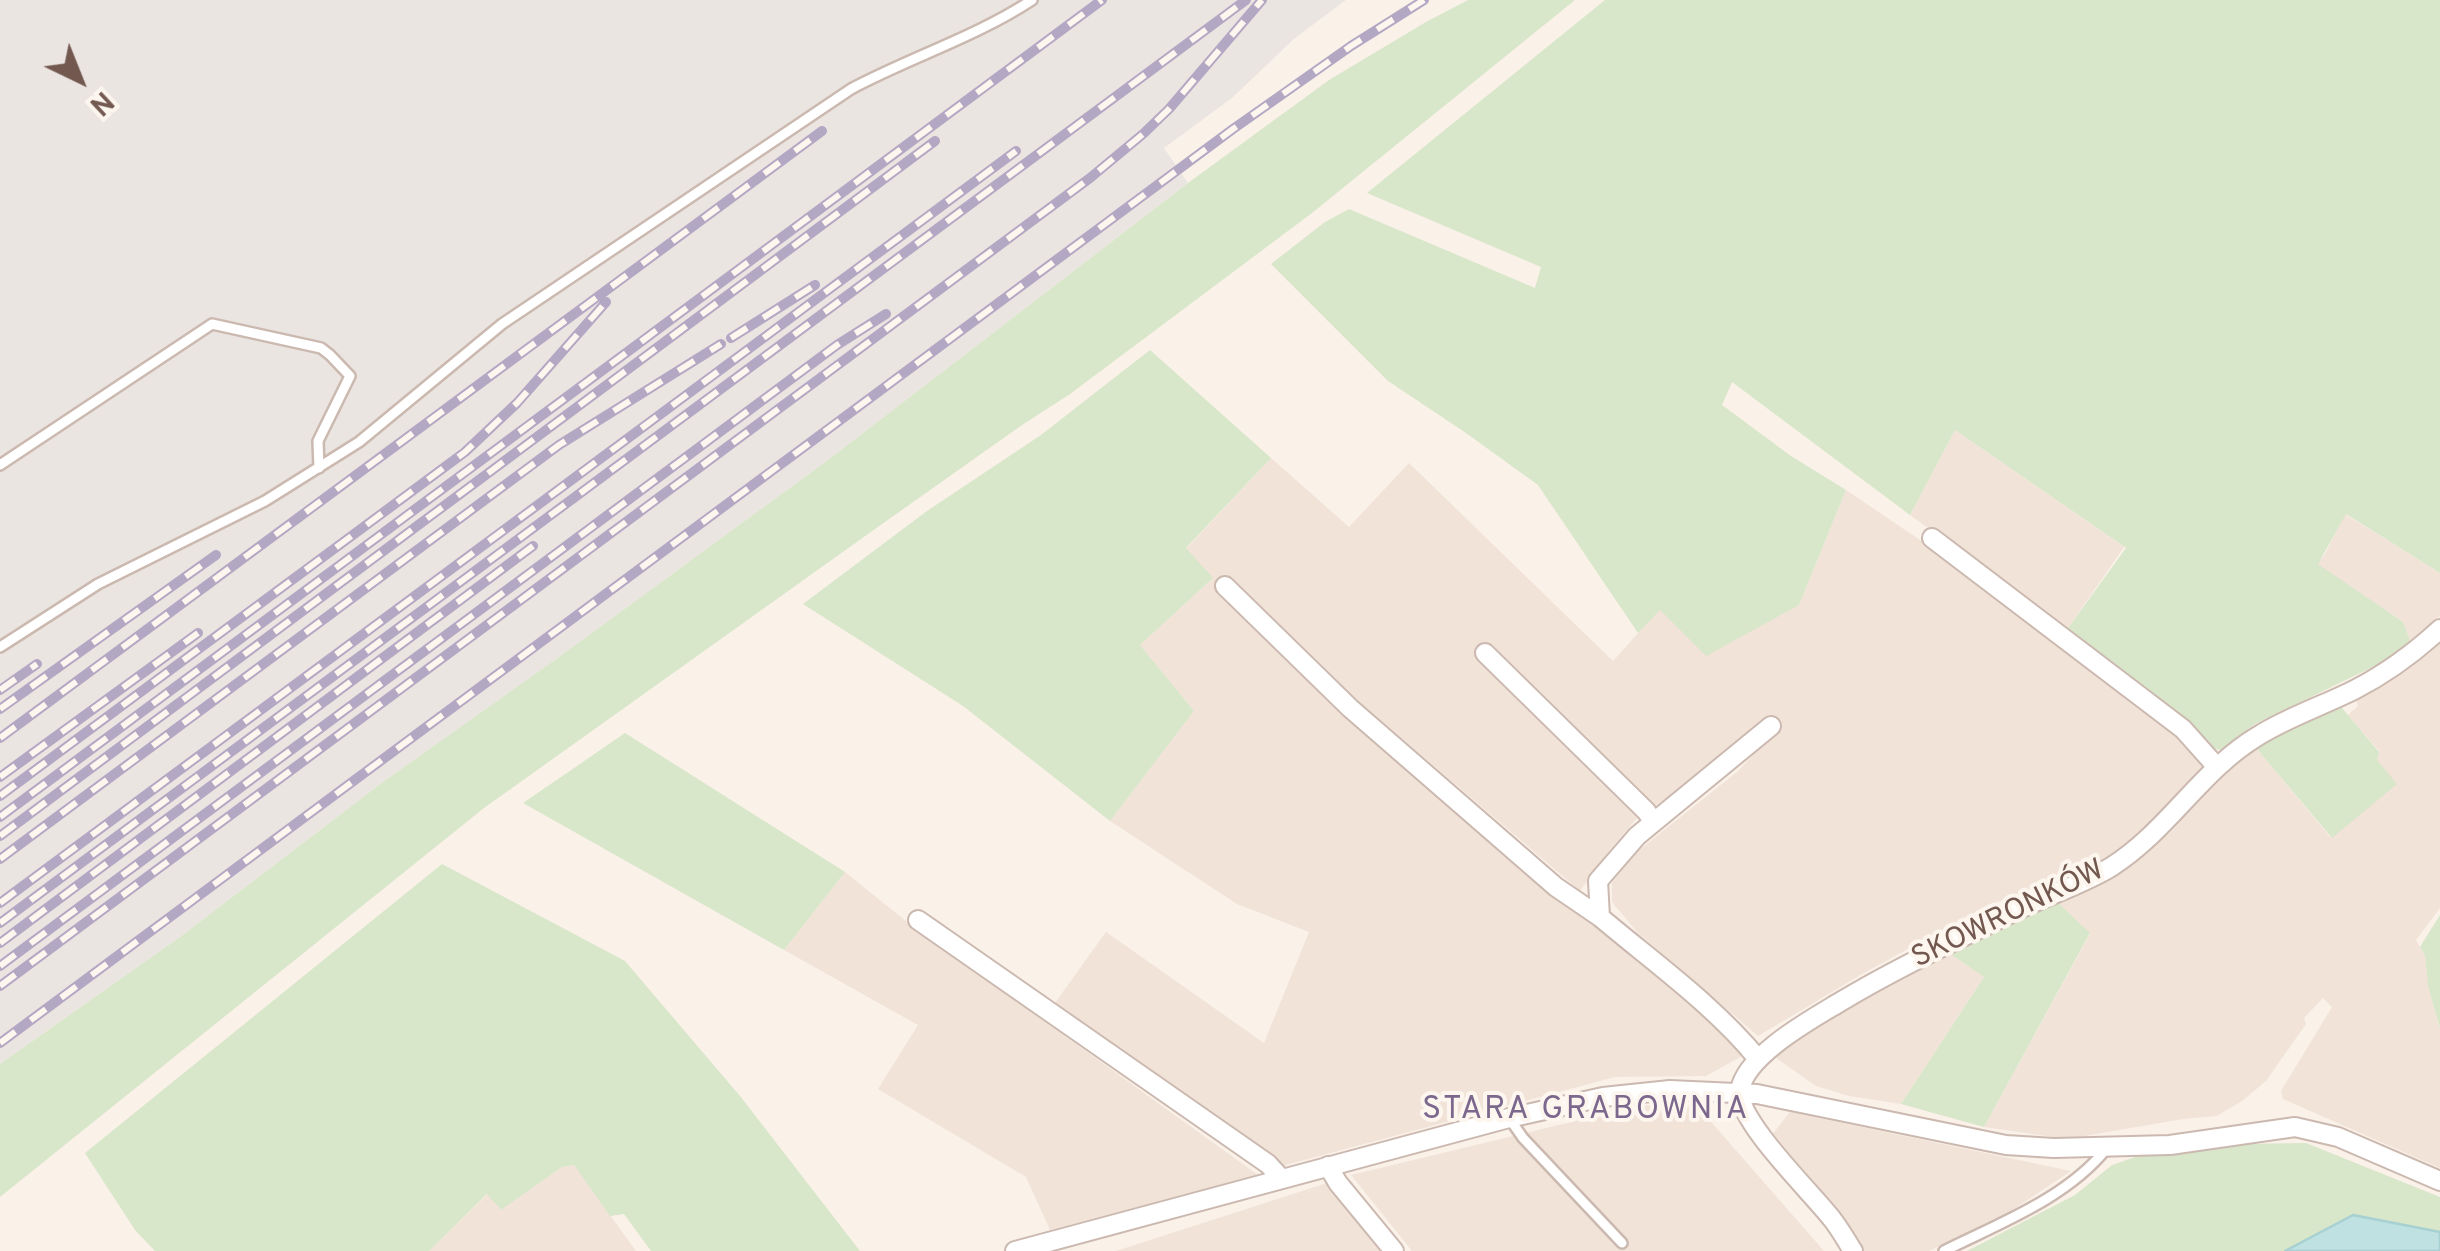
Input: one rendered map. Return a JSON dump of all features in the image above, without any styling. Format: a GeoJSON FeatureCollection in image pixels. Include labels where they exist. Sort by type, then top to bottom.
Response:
{"type":"FeatureCollection","features":[{"type":"Feature","properties":{"kind":"street"},"geometry":{"type":"LineString","coordinates":[[1932,538],[2183,729],[2216,766]]}},
{"type":"Feature","properties":{"kind":"street"},"geometry":{"type":"LineString","coordinates":[[1225,586],[1350,708],[1556,887],[1600,917],[1722,1020],[1758,1059]]}},
{"type":"Feature","properties":{"kind":"street","name":"SKOWRONKÓW"},"geometry":{"type":"LineString","coordinates":[[1740,1092],[1758,1059],[1807,1023],[1859,990],[2110,868],[2166,821],[2216,766],[2261,734],[2378,677],[2440,629]]}},
{"type":"Feature","properties":{"kind":"street"},"geometry":{"type":"LineString","coordinates":[[1484,653],[1654,822]]}},
{"type":"Feature","properties":{"kind":"street"},"geometry":{"type":"LineString","coordinates":[[1600,917],[1598,882],[1637,836],[1771,726]]}},
{"type":"Feature","properties":{"kind":"street"},"geometry":{"type":"LineString","coordinates":[[918,920],[1268,1164],[1280,1178]]}},
{"type":"Feature","properties":{"kind":"street"},"geometry":{"type":"LineString","coordinates":[[1015,1251],[1509,1118],[1627,1093],[1670,1090],[1740,1092],[2006,1145],[2054,1148],[2170,1145],[2295,1127],[2338,1138],[2440,1181]]}},
{"type":"Feature","properties":{"kind":"street"},"geometry":{"type":"LineString","coordinates":[[1740,1092],[1743,1105],[1769,1148],[1833,1220],[1853,1251]]}},
{"type":"Feature","properties":{"kind":"street"},"geometry":{"type":"LineString","coordinates":[[1328,1166],[1394,1251]]}},
{"type":"Feature","properties":{"kind":"lane"},"geometry":{"type":"LineString","coordinates":[[0,647],[98,584],[265,501],[359,442],[502,324],[814,113],[880,74],[996,22],[1032,0]]}},
{"type":"Feature","properties":{"kind":"lane"},"geometry":{"type":"LineString","coordinates":[[0,465],[212,324],[321,348],[350,376],[318,441],[319,468]]}},
{"type":"Feature","properties":{"kind":"lane"},"geometry":{"type":"LineString","coordinates":[[1509,1118],[1523,1138],[1622,1242]]}},
{"type":"Feature","properties":{"kind":"lane"},"geometry":{"type":"LineString","coordinates":[[1944,1251],[2076,1180],[2107,1148]]}},
{"type":"Feature","properties":{"kind":"shaded area"},"geometry":{"type":"Polygon","coordinates":[[[0,0],[1346,0],[1295,38],[1232,98],[1164,148],[1188,183],[828,460],[383,782],[180,937],[0,1064],[0,0]]]}},
{"type":"Feature","properties":{"kind":"shaded area"},"geometry":{"type":"Polygon","coordinates":[[[1955,430],[2124,547],[2068,628],[1910,515],[1955,430]]]}},
{"type":"Feature","properties":{"kind":"shaded area"},"geometry":{"type":"Polygon","coordinates":[[[1271,458],[1349,527],[1409,463],[1613,661],[1660,609],[1799,605],[1846,490],[1938,552],[2180,736],[2205,765],[2148,831],[2099,862],[1985,907],[1758,1036],[1637,932],[1612,902],[1612,883],[1634,854],[1737,772],[1781,725],[1767,719],[1696,779],[1639,816],[1580,891],[1335,681],[1320,694],[1704,1013],[1744,1055],[1706,1076],[1615,1077],[1278,1167],[1052,1007],[1106,932],[1264,1043],[1309,932],[1237,904],[1110,821],[1194,711],[1140,645],[1212,579],[1186,549],[1271,458]]]}},
{"type":"Feature","properties":{"kind":"shaded area"},"geometry":{"type":"Polygon","coordinates":[[[2345,514],[2440,573],[2440,616],[2410,640],[2403,622],[2317,564],[2345,514]]]}},
{"type":"Feature","properties":{"kind":"shaded area"},"geometry":{"type":"Polygon","coordinates":[[[2440,638],[2440,908],[2416,940],[2425,956],[2428,986],[2440,1030],[2440,1168],[2283,1099],[2281,1091],[2332,1007],[2323,998],[2304,1018],[2306,1024],[2266,1081],[2217,1116],[2067,1139],[1984,1127],[2090,934],[2056,901],[2102,881],[2171,832],[2210,785],[2256,748],[2331,838],[2379,751],[2348,715],[2358,706],[2356,699],[2390,681],[2440,638]]]}},
{"type":"Feature","properties":{"kind":"shaded area"},"geometry":{"type":"Polygon","coordinates":[[[845,872],[912,926],[1258,1175],[1050,1230],[1026,1177],[878,1089],[918,1025],[784,950],[845,872]]]}},
{"type":"Feature","properties":{"kind":"shaded area"},"geometry":{"type":"Polygon","coordinates":[[[1949,953],[1984,977],[1901,1104],[1816,1086],[1776,1058],[1814,1025],[1922,961],[1929,964],[1949,953]]]}},
{"type":"Feature","properties":{"kind":"shaded area"},"geometry":{"type":"Polygon","coordinates":[[[1672,1103],[1699,1108],[1824,1251],[1412,1251],[1351,1175],[1634,1107],[1672,1103]]]}},
{"type":"Feature","properties":{"kind":"shaded area"},"geometry":{"type":"Polygon","coordinates":[[[1790,1112],[2071,1171],[2005,1215],[1929,1251],[1859,1251],[1768,1140],[1790,1112]]]}},
{"type":"Feature","properties":{"kind":"shaded area"},"geometry":{"type":"Polygon","coordinates":[[[574,1165],[636,1251],[429,1251],[488,1194],[501,1210],[562,1167],[574,1165]]]}},
{"type":"Feature","properties":{"kind":"shaded area"},"geometry":{"type":"Polygon","coordinates":[[[1327,1183],[1380,1251],[1116,1251],[1327,1183]]]}},
{"type":"Feature","properties":{"kind":"green space"},"geometry":{"type":"Polygon","coordinates":[[[1468,0],[1575,0],[1312,213],[1070,394],[484,808],[0,1197],[0,1064],[180,937],[383,782],[828,460],[1188,183],[1329,80],[1468,0]]]}},
{"type":"Feature","properties":{"kind":"green space"},"geometry":{"type":"Polygon","coordinates":[[[1605,0],[2440,0],[2440,573],[2346,514],[2318,564],[2403,622],[2410,640],[2389,659],[2255,724],[2221,750],[2214,749],[2190,725],[2068,628],[2126,548],[1955,430],[1910,515],[1732,382],[1722,405],[1791,456],[1846,490],[1799,605],[1706,656],[1660,610],[1638,633],[1538,485],[1388,381],[1271,264],[1325,222],[1349,209],[1535,288],[1541,267],[1367,193],[1605,0]]]}},
{"type":"Feature","properties":{"kind":"green space"},"geometry":{"type":"Polygon","coordinates":[[[1150,350],[1271,458],[1186,548],[1213,578],[1140,645],[1194,711],[1110,821],[963,706],[803,604],[927,511],[1041,435],[1150,350]]]}},
{"type":"Feature","properties":{"kind":"green space"},"geometry":{"type":"Polygon","coordinates":[[[2338,703],[2379,752],[2377,760],[2397,784],[2332,838],[2256,748],[2338,703]]]}},
{"type":"Feature","properties":{"kind":"green space"},"geometry":{"type":"Polygon","coordinates":[[[625,733],[845,872],[784,950],[523,803],[625,733]]]}},
{"type":"Feature","properties":{"kind":"green space"},"geometry":{"type":"Polygon","coordinates":[[[442,864],[625,961],[740,1096],[860,1251],[651,1251],[624,1214],[610,1216],[574,1165],[562,1167],[501,1210],[487,1194],[429,1251],[155,1251],[135,1230],[85,1153],[442,864]]]}},
{"type":"Feature","properties":{"kind":"green space"},"geometry":{"type":"Polygon","coordinates":[[[2056,901],[2090,933],[1984,1127],[1901,1104],[1984,977],[1949,953],[2056,901]]]}},
{"type":"Feature","properties":{"kind":"green space"},"geometry":{"type":"Polygon","coordinates":[[[2440,915],[2440,1029],[2420,947],[2440,915]]]}},
{"type":"Feature","properties":{"kind":"green space"},"geometry":{"type":"Polygon","coordinates":[[[2306,1143],[2440,1197],[2440,1232],[2353,1215],[2285,1251],[1967,1251],[2075,1195],[2112,1165],[2170,1145],[2306,1143]]]}},
{"type":"Feature","properties":{"kind":"water"},"geometry":{"type":"Polygon","coordinates":[[[2353,1215],[2440,1232],[2440,1251],[2285,1251],[2353,1215]]]}},
{"type":"Feature","properties":{"kind":"railway"},"geometry":{"type":"LineString","coordinates":[[0,817],[1102,0]]}},
{"type":"Feature","properties":{"kind":"railway"},"geometry":{"type":"LineString","coordinates":[[0,923],[1246,0]]}},
{"type":"Feature","properties":{"kind":"railway"},"geometry":{"type":"LineString","coordinates":[[0,986],[1090,178],[1169,109],[1262,0]]}},
{"type":"Feature","properties":{"kind":"railway"},"geometry":{"type":"LineString","coordinates":[[0,1043],[1233,129],[1424,0]]}},
{"type":"Feature","properties":{"kind":"railway"},"geometry":{"type":"LineString","coordinates":[[0,738],[822,131]]}},
{"type":"Feature","properties":{"kind":"railway"},"geometry":{"type":"LineString","coordinates":[[0,836],[935,141]]}},
{"type":"Feature","properties":{"kind":"railway"},"geometry":{"type":"LineString","coordinates":[[0,903],[1016,151]]}},
{"type":"Feature","properties":{"kind":"railway"},"geometry":{"type":"LineString","coordinates":[[731,338],[815,285]]}},
{"type":"Feature","properties":{"kind":"railway"},"geometry":{"type":"LineString","coordinates":[[0,796],[465,452],[517,403],[606,302]]}},
{"type":"Feature","properties":{"kind":"railway"},"geometry":{"type":"LineString","coordinates":[[0,966],[837,345],[886,314]]}},
{"type":"Feature","properties":{"kind":"railway"},"geometry":{"type":"LineString","coordinates":[[0,859],[559,445],[721,344]]}},
{"type":"Feature","properties":{"kind":"railway"},"geometry":{"type":"LineString","coordinates":[[0,943],[533,546]]}},
{"type":"Feature","properties":{"kind":"railway"},"geometry":{"type":"LineString","coordinates":[[0,709],[216,555]]}},
{"type":"Feature","properties":{"kind":"railway"},"geometry":{"type":"LineString","coordinates":[[0,777],[198,633]]}},
{"type":"Feature","properties":{"kind":"railway"},"geometry":{"type":"LineString","coordinates":[[0,690],[37,664]]}},
{"type":"Feature","properties":{"kind":"district","name":"STARA GRABOWNIA"},"geometry":{"type":"Point","coordinates":[1586,1112]}}]}
